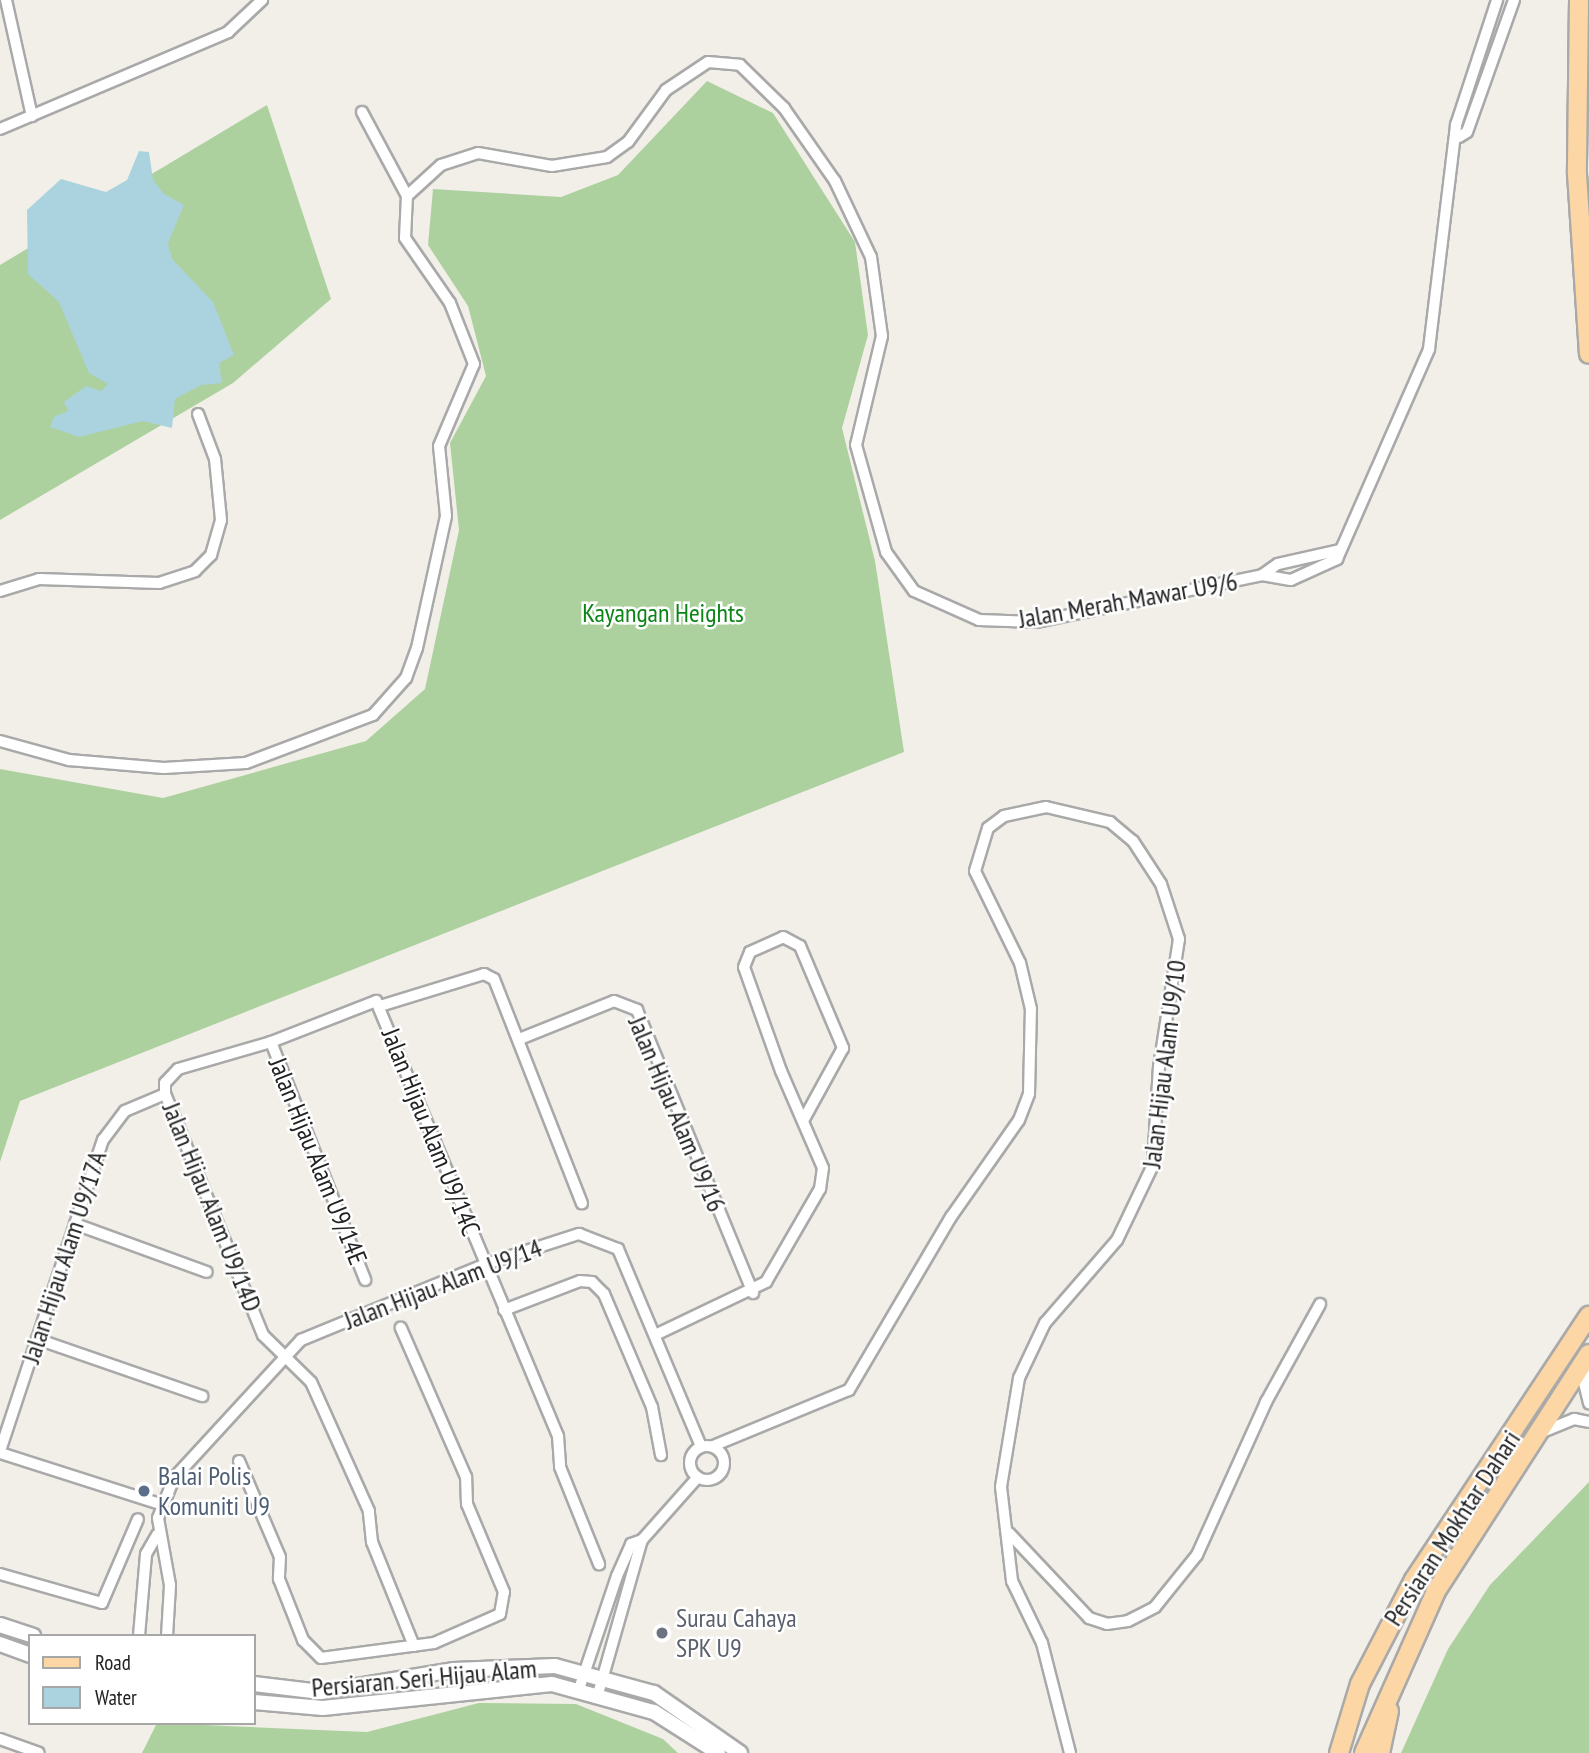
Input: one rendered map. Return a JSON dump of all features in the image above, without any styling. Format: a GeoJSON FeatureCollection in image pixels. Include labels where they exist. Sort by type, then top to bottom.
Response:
{"type":"FeatureCollection","features":[{"type":"Feature","properties":{"kind":"main road"},"geometry":{"type":"LineString","coordinates":[[1579,0],[1577,174],[1589,354]]}},
{"type":"Feature","properties":{"kind":"main road","name":"Persiaran Mokhtar Dahari"},"geometry":{"type":"LineString","coordinates":[[1339,1753],[1360,1684],[1414,1580],[1589,1316]]}},
{"type":"Feature","properties":{"kind":"main road","name":"Persiaran Mokhtar Dahari"},"geometry":{"type":"LineString","coordinates":[[1364,1753],[1403,1653],[1534,1436],[1589,1354]]}},
{"type":"Feature","properties":{"kind":"main road"},"geometry":{"type":"LineString","coordinates":[[1380,1753],[1403,1653]]}},
{"type":"Feature","properties":{"kind":"street"},"geometry":{"type":"LineString","coordinates":[[6,0],[32,116]]}},
{"type":"Feature","properties":{"kind":"street"},"geometry":{"type":"LineString","coordinates":[[0,129],[235,29],[262,0]]}},
{"type":"Feature","properties":{"kind":"street","name":"Jalan Merah Mawar U9/6"},"geometry":{"type":"LineString","coordinates":[[1262,575],[1283,580],[1322,571],[1340,550],[1434,331],[1450,173],[1460,137],[1456,125],[1497,0]]}},
{"type":"Feature","properties":{"kind":"street","name":"Jalan Merah Mawar U9/6"},"geometry":{"type":"LineString","coordinates":[[1460,137],[1467,132],[1514,0]]}},
{"type":"Feature","properties":{"kind":"street"},"geometry":{"type":"LineString","coordinates":[[1571,0],[1578,24]]}},
{"type":"Feature","properties":{"kind":"street","name":"Jalan Merah Mawar U9/6"},"geometry":{"type":"LineString","coordinates":[[407,196],[441,165],[478,153],[552,166],[607,157],[686,74],[708,62],[740,65],[784,108],[835,181],[871,257],[882,336],[856,445],[886,552],[914,591],[979,620],[1036,622],[1262,575],[1278,564],[1340,550]]}},
{"type":"Feature","properties":{"kind":"street"},"geometry":{"type":"LineString","coordinates":[[0,741],[69,760],[163,768],[246,763],[351,728],[395,692],[417,648],[442,547],[445,500],[439,446],[474,364],[457,314],[405,238],[407,196],[362,112]]}},
{"type":"Feature","properties":{"kind":"street"},"geometry":{"type":"LineString","coordinates":[[0,591],[39,579],[159,583],[195,571],[211,555],[221,520],[215,459],[198,414]]}},
{"type":"Feature","properties":{"kind":"street","name":"Jalan Hijau Alam U9/10"},"geometry":{"type":"LineString","coordinates":[[701,1446],[740,1440],[849,1390],[951,1217],[1019,1120],[1029,1094],[1031,1009],[1005,928],[981,889],[978,847],[1004,816],[1046,807],[1091,813],[1133,841],[1161,884],[1179,939],[1178,968],[1159,1066],[1147,1186],[1117,1240],[1045,1322],[1020,1378],[1003,1446],[1001,1487],[1009,1533],[1012,1581],[1042,1643],[1070,1753]]}},
{"type":"Feature","properties":{"kind":"street"},"geometry":{"type":"LineString","coordinates":[[657,1334],[753,1293],[820,1189],[823,1168],[744,967],[750,952],[783,937],[800,946],[844,1048],[804,1119]]}},
{"type":"Feature","properties":{"kind":"street","name":"Jalan Hijau Alam U9/14D"},"geometry":{"type":"LineString","coordinates":[[414,1646],[372,1542],[369,1511],[316,1393],[284,1353],[263,1335],[165,1094],[165,1083],[178,1069],[271,1042],[378,1003],[484,974],[494,979],[522,1038]]}},
{"type":"Feature","properties":{"kind":"street","name":"Jalan Hijau Alam U9/16"},"geometry":{"type":"LineString","coordinates":[[522,1038],[614,1001],[637,1010],[753,1293]]}},
{"type":"Feature","properties":{"kind":"street","name":"Jalan Hijau Alam U9/14C"},"geometry":{"type":"LineString","coordinates":[[378,1003],[558,1436],[560,1467],[598,1564]]}},
{"type":"Feature","properties":{"kind":"street"},"geometry":{"type":"LineString","coordinates":[[522,1038],[582,1203]]}},
{"type":"Feature","properties":{"kind":"street","name":"Jalan Hijau Alam U9/14E"},"geometry":{"type":"LineString","coordinates":[[271,1042],[365,1280]]}},
{"type":"Feature","properties":{"kind":"street","name":"Jalan Hijau Alam U9/17A"},"geometry":{"type":"LineString","coordinates":[[0,1452],[75,1224],[113,1120],[165,1094]]}},
{"type":"Feature","properties":{"kind":"street"},"geometry":{"type":"LineString","coordinates":[[75,1224],[207,1272]]}},
{"type":"Feature","properties":{"kind":"street","name":"Jalan Hijau Alam U9/14"},"geometry":{"type":"LineString","coordinates":[[157,1535],[160,1504],[174,1478],[284,1353],[301,1340],[485,1265],[563,1237],[603,1239],[628,1264],[701,1446]]}},
{"type":"Feature","properties":{"kind":"street"},"geometry":{"type":"LineString","coordinates":[[504,1310],[580,1281],[592,1282],[604,1294],[652,1407],[661,1455]]}},
{"type":"Feature","properties":{"kind":"street"},"geometry":{"type":"LineString","coordinates":[[1009,1533],[1089,1618],[1117,1622],[1154,1607],[1197,1555],[1266,1402],[1320,1304]]}},
{"type":"Feature","properties":{"kind":"street"},"geometry":{"type":"LineString","coordinates":[[239,1461],[280,1557],[278,1579],[308,1650],[334,1659],[414,1646],[489,1623],[505,1602],[467,1504],[466,1477],[401,1328]]}},
{"type":"Feature","properties":{"kind":"street"},"geometry":{"type":"LineString","coordinates":[[37,1339],[202,1396]]}},
{"type":"Feature","properties":{"kind":"street"},"geometry":{"type":"LineString","coordinates":[[1589,1373],[1584,1383],[1589,1403]]}},
{"type":"Feature","properties":{"kind":"street"},"geometry":{"type":"LineString","coordinates":[[0,1418],[12,1413]]}},
{"type":"Feature","properties":{"kind":"street"},"geometry":{"type":"LineString","coordinates":[[1534,1436],[1574,1419],[1589,1422]]}},
{"type":"Feature","properties":{"kind":"street"},"geometry":{"type":"LineString","coordinates":[[698,1478],[712,1479],[724,1466],[740,1440]]}},
{"type":"Feature","properties":{"kind":"street"},"geometry":{"type":"LineString","coordinates":[[698,1478],[690,1459],[701,1446]]}},
{"type":"Feature","properties":{"kind":"street"},"geometry":{"type":"LineString","coordinates":[[713,1446],[724,1466]]}},
{"type":"Feature","properties":{"kind":"street"},"geometry":{"type":"LineString","coordinates":[[0,1452],[160,1504]]}},
{"type":"Feature","properties":{"kind":"street"},"geometry":{"type":"LineString","coordinates":[[598,1694],[642,1540],[698,1478]]}},
{"type":"Feature","properties":{"kind":"street"},"geometry":{"type":"LineString","coordinates":[[0,1574],[102,1603],[138,1519]]}},
{"type":"Feature","properties":{"kind":"street"},"geometry":{"type":"LineString","coordinates":[[139,1634],[146,1554],[157,1535]]}},
{"type":"Feature","properties":{"kind":"street"},"geometry":{"type":"LineString","coordinates":[[157,1535],[170,1585],[167,1634]]}},
{"type":"Feature","properties":{"kind":"street"},"geometry":{"type":"LineString","coordinates":[[579,1689],[582,1672],[631,1544],[642,1540]]}},
{"type":"Feature","properties":{"kind":"street"},"geometry":{"type":"LineString","coordinates":[[0,1625],[28,1634]]}},
{"type":"Feature","properties":{"kind":"street"},"geometry":{"type":"LineString","coordinates":[[0,1644],[28,1653]]}},
{"type":"Feature","properties":{"kind":"street","name":"Persiaran Seri Hijau Alam"},"geometry":{"type":"LineString","coordinates":[[256,1684],[321,1692],[454,1670],[555,1666],[603,1677],[687,1711],[740,1753]]}},
{"type":"Feature","properties":{"kind":"street","name":"Persiaran Seri Hijau Alam"},"geometry":{"type":"LineString","coordinates":[[256,1702],[323,1708],[458,1690],[552,1684],[598,1694],[654,1712],[718,1753]]}},
{"type":"Feature","properties":{"kind":"street"},"geometry":{"type":"LineString","coordinates":[[0,1739],[39,1753]]}},
{"type":"Feature","properties":{"kind":"green space","name":"Kayangan Heights"},"geometry":{"type":"Polygon","coordinates":[[[707,81],[773,113],[855,242],[868,335],[842,428],[875,561],[904,752],[20,1101],[0,1162],[0,769],[163,798],[366,741],[425,689],[459,530],[450,443],[486,376],[468,306],[428,245],[433,189],[561,197],[618,175],[707,81]]]}},
{"type":"Feature","properties":{"kind":"green space"},"geometry":{"type":"Polygon","coordinates":[[[267,105],[331,299],[233,383],[0,520],[0,265],[267,105]]]}},
{"type":"Feature","properties":{"kind":"green space"},"geometry":{"type":"Polygon","coordinates":[[[1589,1482],[1589,1753],[1401,1753],[1448,1649],[1490,1585],[1589,1482]]]}},
{"type":"Feature","properties":{"kind":"green space"},"geometry":{"type":"Polygon","coordinates":[[[479,1703],[576,1704],[663,1739],[678,1753],[142,1753],[156,1725],[367,1732],[479,1703]]]}},
{"type":"Feature","properties":{"kind":"water"},"geometry":{"type":"Polygon","coordinates":[[[139,151],[149,152],[153,180],[164,194],[184,205],[168,243],[172,259],[213,302],[234,355],[219,363],[222,383],[201,385],[175,399],[172,428],[143,421],[79,437],[50,427],[54,417],[68,411],[64,402],[86,386],[101,391],[108,384],[89,373],[59,302],[28,274],[27,210],[61,179],[106,192],[127,180],[139,151]]]}},
{"type":"Feature","properties":{"kind":"place","name":"Balai Polis Komuniti U9"},"geometry":{"type":"Point","coordinates":[144,1491]}},
{"type":"Feature","properties":{"kind":"place","name":"Surau Cahaya SPK U9"},"geometry":{"type":"Point","coordinates":[662,1633]}}]}
